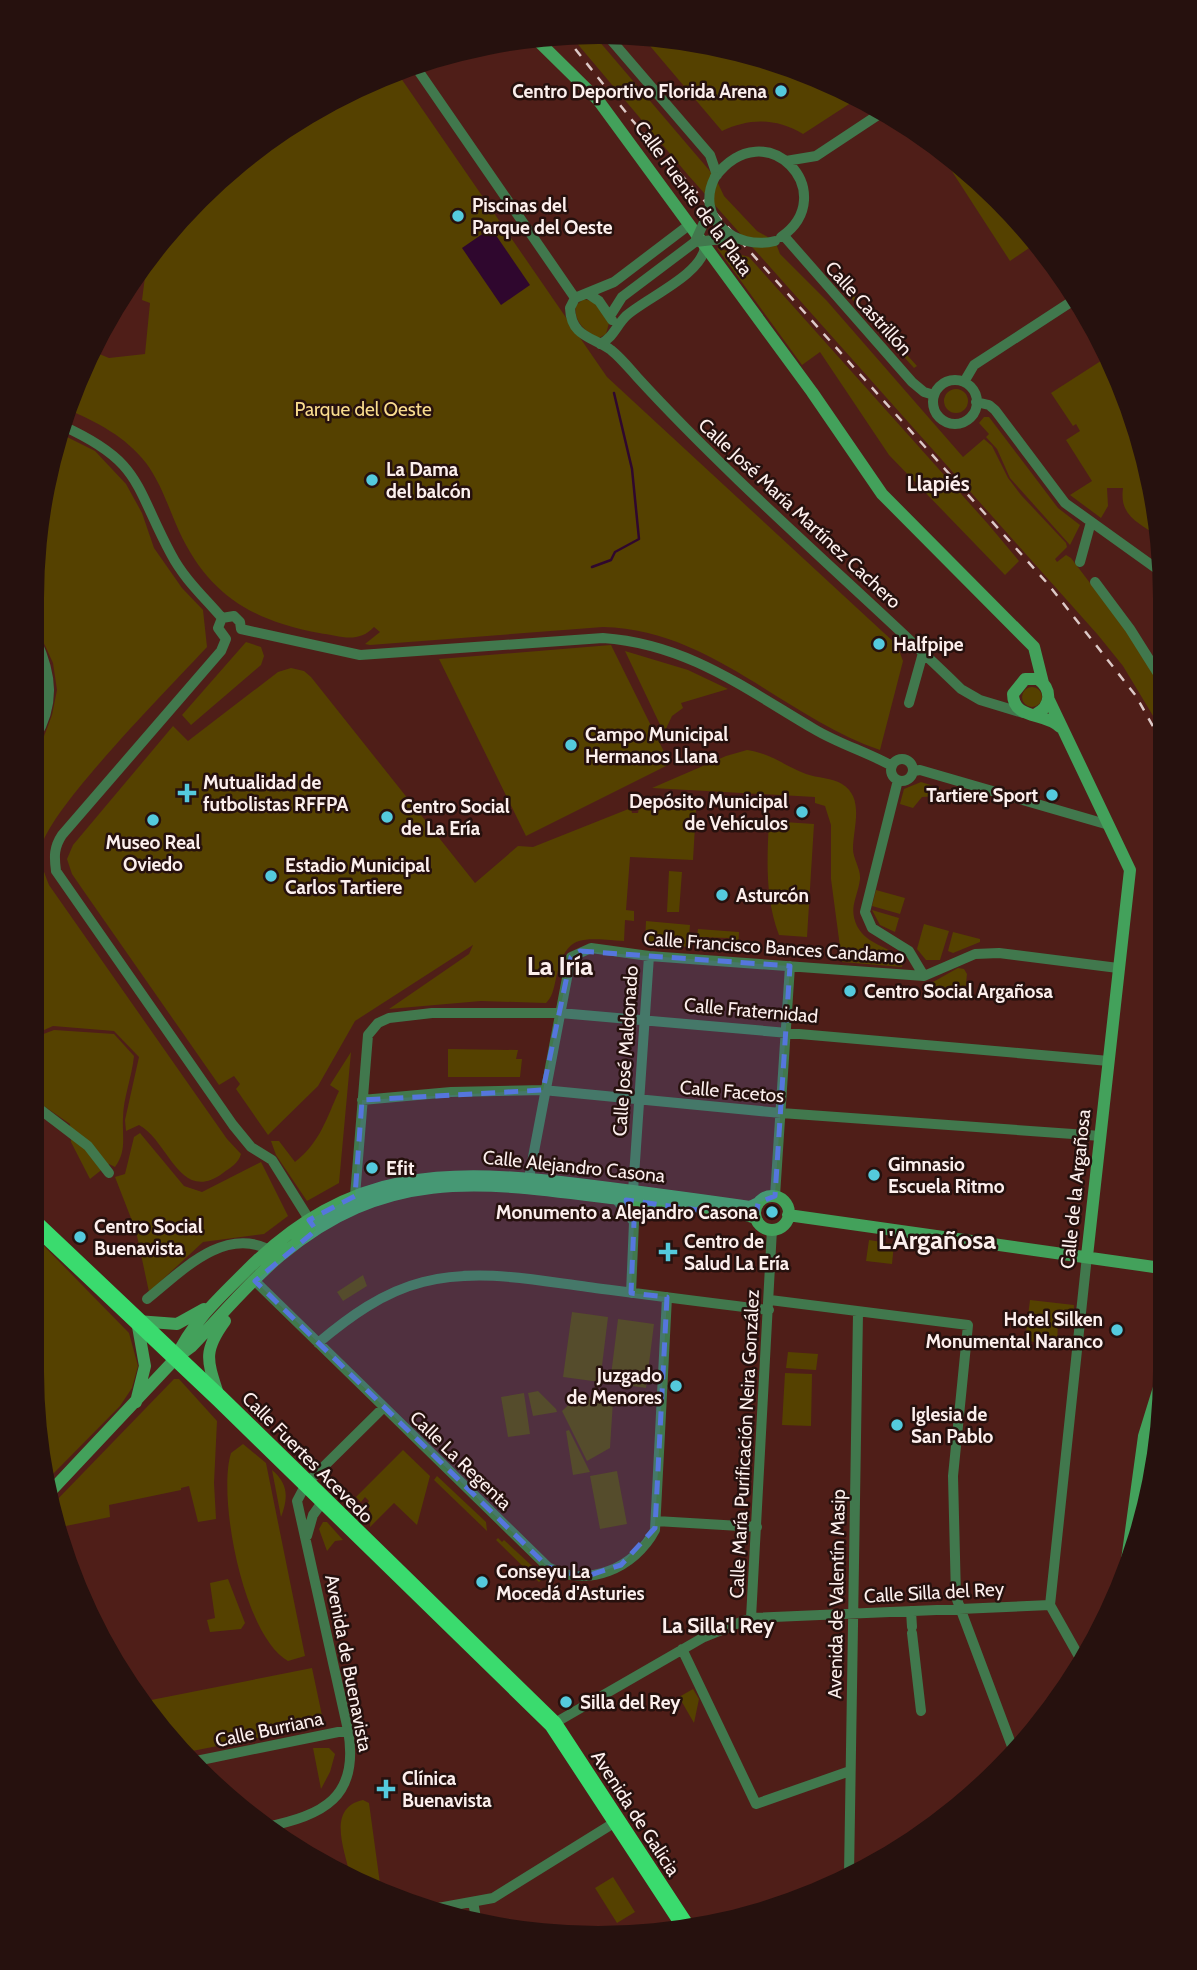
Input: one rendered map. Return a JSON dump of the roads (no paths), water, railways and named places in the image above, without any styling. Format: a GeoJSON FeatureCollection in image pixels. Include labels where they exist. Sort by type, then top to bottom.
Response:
{"type":"FeatureCollection","features":[{"type":"Feature","properties":{"kind":"highway","name":"Calle Fuertes Acevedo"},"geometry":{"type":"LineString","coordinates":[[44,1232],[219,1398],[553,1724]]}},
{"type":"Feature","properties":{"kind":"highway","name":"Avenida de Galicia"},"geometry":{"type":"LineString","coordinates":[[553,1724],[682,1920]]}},
{"type":"Feature","properties":{"kind":"main road","name":"Calle Fuente de la Plata"},"geometry":{"type":"LineString","coordinates":[[544,46],[598,100],[700,244],[812,392],[882,494],[1024,636],[1040,659],[1043,683]]}},
{"type":"Feature","properties":{"kind":"main road"},"geometry":{"type":"LineString","coordinates":[[1029,714],[1045,708],[1049,700],[1043,683],[1025,679],[1015,687],[1013,700],[1029,714],[1048,717],[1063,729]]}},
{"type":"Feature","properties":{"kind":"main road","name":"Calle de la Argañosa"},"geometry":{"type":"LineString","coordinates":[[1049,700],[1130,870],[1087,1256]]}},
{"type":"Feature","properties":{"kind":"main road","name":"Calle Alejandro Casona"},"geometry":{"type":"LineString","coordinates":[[176,1358],[184,1340],[215,1301],[268,1249],[313,1225],[355,1196],[444,1175],[529,1178],[750,1207],[758,1203]]}},
{"type":"Feature","properties":{"kind":"main road","name":"Calle Alejandro Casona"},"geometry":{"type":"LineString","coordinates":[[176,1358],[313,1225],[386,1198],[452,1185],[499,1184],[756,1218]]}},
{"type":"Feature","properties":{"kind":"main road"},"geometry":{"type":"LineString","coordinates":[[768,1196],[775,1196],[788,1207],[788,1215],[780,1227],[772,1230],[764,1228],[756,1218],[758,1203],[768,1196]]}},
{"type":"Feature","properties":{"kind":"main road"},"geometry":{"type":"LineString","coordinates":[[788,1215],[1153,1267]]}},
{"type":"Feature","properties":{"kind":"main road","name":"Calle Alejandro Casona"},"geometry":{"type":"LineString","coordinates":[[219,1398],[208,1364],[210,1342],[255,1282]]}},
{"type":"Feature","properties":{"kind":"main road","name":"Calle Alejandro Casona"},"geometry":{"type":"LineString","coordinates":[[137,1321],[177,1324],[215,1301]]}},
{"type":"Feature","properties":{"kind":"main road"},"geometry":{"type":"LineString","coordinates":[[135,1404],[145,1366],[137,1321]]}},
{"type":"Feature","properties":{"kind":"main road"},"geometry":{"type":"LineString","coordinates":[[56,1487],[176,1358]]}},
{"type":"Feature","properties":{"kind":"main road"},"geometry":{"type":"LineString","coordinates":[[1132,1521],[1144,1436],[1152,1411]]}},
{"type":"Feature","properties":{"kind":"street"},"geometry":{"type":"LineString","coordinates":[[615,44],[710,155],[716,176]]}},
{"type":"Feature","properties":{"kind":"street"},"geometry":{"type":"LineString","coordinates":[[420,73],[575,298]]}},
{"type":"Feature","properties":{"kind":"street"},"geometry":{"type":"LineString","coordinates":[[786,161],[816,156],[875,117]]}},
{"type":"Feature","properties":{"kind":"street"},"geometry":{"type":"LineString","coordinates":[[689,225],[614,282],[590,295],[575,298],[569,308],[574,323],[587,339],[600,344],[614,333],[629,314],[695,266],[705,253],[700,244],[710,208],[710,190],[716,176],[735,158],[746,153],[767,151],[786,161],[796,171],[803,187]]}},
{"type":"Feature","properties":{"kind":"street"},"geometry":{"type":"LineString","coordinates":[[710,155],[735,158]]}},
{"type":"Feature","properties":{"kind":"street"},"geometry":{"type":"LineString","coordinates":[[710,208],[719,226],[732,238],[750,244],[779,238],[802,212],[804,175],[816,156]]}},
{"type":"Feature","properties":{"kind":"street"},"geometry":{"type":"LineString","coordinates":[[610,316],[622,297],[700,244],[732,238]]}},
{"type":"Feature","properties":{"kind":"street","name":"Calle Castrillón"},"geometry":{"type":"LineString","coordinates":[[779,238],[912,382],[924,392],[934,395]]}},
{"type":"Feature","properties":{"kind":"street"},"geometry":{"type":"LineString","coordinates":[[590,295],[599,301],[610,316],[614,333]]}},
{"type":"Feature","properties":{"kind":"street"},"geometry":{"type":"LineString","coordinates":[[599,301],[622,297]]}},
{"type":"Feature","properties":{"kind":"street"},"geometry":{"type":"LineString","coordinates":[[964,382],[975,365],[1068,304]]}},
{"type":"Feature","properties":{"kind":"street","name":"Calle José María Martínez Cachero"},"geometry":{"type":"LineString","coordinates":[[600,344],[619,357],[687,431],[970,695],[1029,714]]}},
{"type":"Feature","properties":{"kind":"street"},"geometry":{"type":"LineString","coordinates":[[950,380],[964,382],[975,393],[976,402],[968,419],[954,424],[946,422],[935,411],[934,395],[943,383],[950,380]]}},
{"type":"Feature","properties":{"kind":"street"},"geometry":{"type":"LineString","coordinates":[[976,402],[992,407],[1065,503],[1152,566]]}},
{"type":"Feature","properties":{"kind":"street"},"geometry":{"type":"LineString","coordinates":[[70,430],[104,447],[126,467],[142,489],[172,556],[193,587],[222,618]]}},
{"type":"Feature","properties":{"kind":"street"},"geometry":{"type":"LineString","coordinates":[[1080,562],[1091,522]]}},
{"type":"Feature","properties":{"kind":"street"},"geometry":{"type":"LineString","coordinates":[[1095,582],[1153,666]]}},
{"type":"Feature","properties":{"kind":"street"},"geometry":{"type":"LineString","coordinates":[[222,618],[234,616],[240,621],[241,629],[235,638],[226,639]]}},
{"type":"Feature","properties":{"kind":"street"},"geometry":{"type":"LineString","coordinates":[[222,618],[218,628],[226,639]]}},
{"type":"Feature","properties":{"kind":"street"},"geometry":{"type":"LineString","coordinates":[[241,629],[360,655],[603,638],[622,639],[657,647],[716,669],[814,730],[892,766]]}},
{"type":"Feature","properties":{"kind":"street"},"geometry":{"type":"LineString","coordinates":[[226,639],[221,651],[62,835],[54,851],[55,861],[57,871],[233,1125],[251,1147],[272,1160],[313,1225]]}},
{"type":"Feature","properties":{"kind":"street"},"geometry":{"type":"LineString","coordinates":[[909,703],[923,653]]}},
{"type":"Feature","properties":{"kind":"street"},"geometry":{"type":"LineString","coordinates":[[44,659],[48,668],[50,695],[44,718]]}},
{"type":"Feature","properties":{"kind":"street"},"geometry":{"type":"LineString","coordinates":[[903,759],[910,761],[914,771],[908,780],[898,780],[891,773],[892,766],[903,759]]}},
{"type":"Feature","properties":{"kind":"street"},"geometry":{"type":"LineString","coordinates":[[914,771],[1110,825]]}},
{"type":"Feature","properties":{"kind":"street"},"geometry":{"type":"LineString","coordinates":[[898,780],[865,912],[872,928],[909,951],[924,976]]}},
{"type":"Feature","properties":{"kind":"street","name":"Calle Francisco Bances Candamo"},"geometry":{"type":"LineString","coordinates":[[560,1013],[571,957],[590,948],[649,956],[924,976],[975,954],[999,953],[1118,968]]}},
{"type":"Feature","properties":{"kind":"street","name":"Calle José Maldonado"},"geometry":{"type":"LineString","coordinates":[[633,1191],[649,956]]}},
{"type":"Feature","properties":{"kind":"street"},"geometry":{"type":"LineString","coordinates":[[775,1196],[790,966]]}},
{"type":"Feature","properties":{"kind":"street","name":"Calle Fraternidad"},"geometry":{"type":"LineString","coordinates":[[362,1100],[368,1035],[378,1023],[389,1017],[432,1013],[560,1013],[645,1018],[1109,1061]]}},
{"type":"Feature","properties":{"kind":"street"},"geometry":{"type":"LineString","coordinates":[[529,1178],[543,1090],[560,1013]]}},
{"type":"Feature","properties":{"kind":"street","name":"Calle Facetos"},"geometry":{"type":"LineString","coordinates":[[362,1100],[451,1092],[543,1090],[781,1113],[1101,1136]]}},
{"type":"Feature","properties":{"kind":"street"},"geometry":{"type":"LineString","coordinates":[[355,1196],[362,1100]]}},
{"type":"Feature","properties":{"kind":"street"},"geometry":{"type":"LineString","coordinates":[[44,1112],[88,1146],[109,1173]]}},
{"type":"Feature","properties":{"kind":"street"},"geometry":{"type":"LineString","coordinates":[[616,1199],[634,1222]]}},
{"type":"Feature","properties":{"kind":"street"},"geometry":{"type":"LineString","coordinates":[[631,1293],[634,1222],[649,1203]]}},
{"type":"Feature","properties":{"kind":"street","name":"Calle María Purificación Neira González"},"geometry":{"type":"LineString","coordinates":[[751,1618],[772,1230]]}},
{"type":"Feature","properties":{"kind":"street"},"geometry":{"type":"LineString","coordinates":[[147,1299],[213,1249],[242,1241],[268,1249]]}},
{"type":"Feature","properties":{"kind":"street","name":"Calle de la Argañosa"},"geometry":{"type":"LineString","coordinates":[[1050,1605],[1087,1256]]}},
{"type":"Feature","properties":{"kind":"street"},"geometry":{"type":"LineString","coordinates":[[318,1343],[356,1313],[392,1293],[438,1278],[486,1275],[667,1297],[968,1325],[953,1500],[958,1609],[1011,1743]]}},
{"type":"Feature","properties":{"kind":"street","name":"Calle La Regenta"},"geometry":{"type":"LineString","coordinates":[[255,1282],[509,1531],[553,1570],[584,1577],[611,1570],[643,1546],[654,1532],[656,1521]]}},
{"type":"Feature","properties":{"kind":"street"},"geometry":{"type":"LineString","coordinates":[[667,1297],[656,1521],[757,1527]]}},
{"type":"Feature","properties":{"kind":"street","name":"Avenida de Valentín Masip"},"geometry":{"type":"LineString","coordinates":[[849,1866],[858,1313]]}},
{"type":"Feature","properties":{"kind":"street"},"geometry":{"type":"LineString","coordinates":[[306,1484],[383,1408]]}},
{"type":"Feature","properties":{"kind":"street","name":"Avenida de Buenavista"},"geometry":{"type":"LineString","coordinates":[[277,1823],[313,1815],[326,1808],[338,1794],[351,1763],[348,1730],[297,1501],[306,1484]]}},
{"type":"Feature","properties":{"kind":"street"},"geometry":{"type":"LineString","coordinates":[[306,1536],[313,1515],[323,1501]]}},
{"type":"Feature","properties":{"kind":"street"},"geometry":{"type":"LineString","coordinates":[[1050,1605],[1077,1653]]}},
{"type":"Feature","properties":{"kind":"street","name":"Calle Silla del Rey"},"geometry":{"type":"LineString","coordinates":[[553,1724],[682,1649],[751,1618],[1050,1605]]}},
{"type":"Feature","properties":{"kind":"street"},"geometry":{"type":"LineString","coordinates":[[911,1611],[921,1711]]}},
{"type":"Feature","properties":{"kind":"street"},"geometry":{"type":"LineString","coordinates":[[682,1649],[756,1804],[850,1771]]}},
{"type":"Feature","properties":{"kind":"street","name":"Calle Burriana"},"geometry":{"type":"LineString","coordinates":[[202,1760],[348,1730]]}},
{"type":"Feature","properties":{"kind":"street"},"geometry":{"type":"LineString","coordinates":[[451,1906],[493,1898],[617,1821]]}},
{"type":"Feature","properties":{"kind":"street"},"geometry":{"type":"LineString","coordinates":[[473,1902],[475,1912]]}},
{"type":"Feature","properties":{"kind":"waterway"},"geometry":{"type":"LineString","coordinates":[[592,567],[611,560],[615,552],[639,539],[632,469],[614,393]]}},
{"type":"Feature","properties":{"kind":"railway"},"geometry":{"type":"LineString","coordinates":[[572,45],[632,120],[1048,584],[1136,696],[1153,726]]}},
{"type":"Feature","properties":{"kind":"place","name":"Centro Deportivo Florida Arena"},"geometry":{"type":"Point","coordinates":[781,91]}},
{"type":"Feature","properties":{"kind":"place","name":"Piscinas del Parque del Oeste"},"geometry":{"type":"Point","coordinates":[458,216]}},
{"type":"Feature","properties":{"kind":"place","name":"La Dama del balcón"},"geometry":{"type":"Point","coordinates":[372,480]}},
{"type":"Feature","properties":{"kind":"place","name":"Halfpipe"},"geometry":{"type":"Point","coordinates":[879,644]}},
{"type":"Feature","properties":{"kind":"place","name":"Campo Municipal Hermanos Llana"},"geometry":{"type":"Point","coordinates":[571,745]}},
{"type":"Feature","properties":{"kind":"place","name":"Mutualidad de futbolistas RFFPA"},"geometry":{"type":"Point","coordinates":[187,793]}},
{"type":"Feature","properties":{"kind":"place","name":"Tartiere Sport"},"geometry":{"type":"Point","coordinates":[1052,795]}},
{"type":"Feature","properties":{"kind":"place","name":"Depósito Municipal de Vehículos"},"geometry":{"type":"Point","coordinates":[802,812]}},
{"type":"Feature","properties":{"kind":"place","name":"Centro Social de La Ería"},"geometry":{"type":"Point","coordinates":[387,817]}},
{"type":"Feature","properties":{"kind":"place","name":"Museo Real Oviedo"},"geometry":{"type":"Point","coordinates":[153,820]}},
{"type":"Feature","properties":{"kind":"place","name":"Estadio Municipal Carlos Tartiere"},"geometry":{"type":"Point","coordinates":[271,876]}},
{"type":"Feature","properties":{"kind":"place","name":"Asturcón"},"geometry":{"type":"Point","coordinates":[722,895]}},
{"type":"Feature","properties":{"kind":"place","name":"Centro Social Argañosa"},"geometry":{"type":"Point","coordinates":[850,991]}},
{"type":"Feature","properties":{"kind":"place","name":"Efit"},"geometry":{"type":"Point","coordinates":[372,1168]}},
{"type":"Feature","properties":{"kind":"place","name":"Gimnasio Escuela Ritmo"},"geometry":{"type":"Point","coordinates":[874,1175]}},
{"type":"Feature","properties":{"kind":"place","name":"Monumento a Alejandro Casona"},"geometry":{"type":"Point","coordinates":[772,1212]}},
{"type":"Feature","properties":{"kind":"place","name":"Centro Social Buenavista"},"geometry":{"type":"Point","coordinates":[80,1237]}},
{"type":"Feature","properties":{"kind":"place","name":"Centro de Salud La Ería"},"geometry":{"type":"Point","coordinates":[668,1252]}},
{"type":"Feature","properties":{"kind":"place","name":"Hotel Silken Monumental Naranco"},"geometry":{"type":"Point","coordinates":[1117,1330]}},
{"type":"Feature","properties":{"kind":"place","name":"Juzgado de Menores"},"geometry":{"type":"Point","coordinates":[676,1386]}},
{"type":"Feature","properties":{"kind":"place","name":"Iglesia de San Pablo"},"geometry":{"type":"Point","coordinates":[897,1425]}},
{"type":"Feature","properties":{"kind":"place","name":"Conseyu La Mocedá d'Asturies"},"geometry":{"type":"Point","coordinates":[482,1582]}},
{"type":"Feature","properties":{"kind":"place","name":"Silla del Rey"},"geometry":{"type":"Point","coordinates":[566,1702]}},
{"type":"Feature","properties":{"kind":"place","name":"Clínica Buenavista"},"geometry":{"type":"Point","coordinates":[386,1789]}},
{"type":"Feature","properties":{"kind":"district","name":"Llapiés"},"geometry":{"type":"Point","coordinates":[938,484]}},
{"type":"Feature","properties":{"kind":"district","name":"La Iría"},"geometry":{"type":"Point","coordinates":[560,966]}},
{"type":"Feature","properties":{"kind":"district","name":"L'Argañosa"},"geometry":{"type":"Point","coordinates":[937,1240]}},
{"type":"Feature","properties":{"kind":"district","name":"La Silla'l Rey"},"geometry":{"type":"Point","coordinates":[718,1626]}},
{"type":"Feature","properties":{"kind":"park label","name":"Parque del Oeste"},"geometry":{"type":"Point","coordinates":[363,409]}}]}
